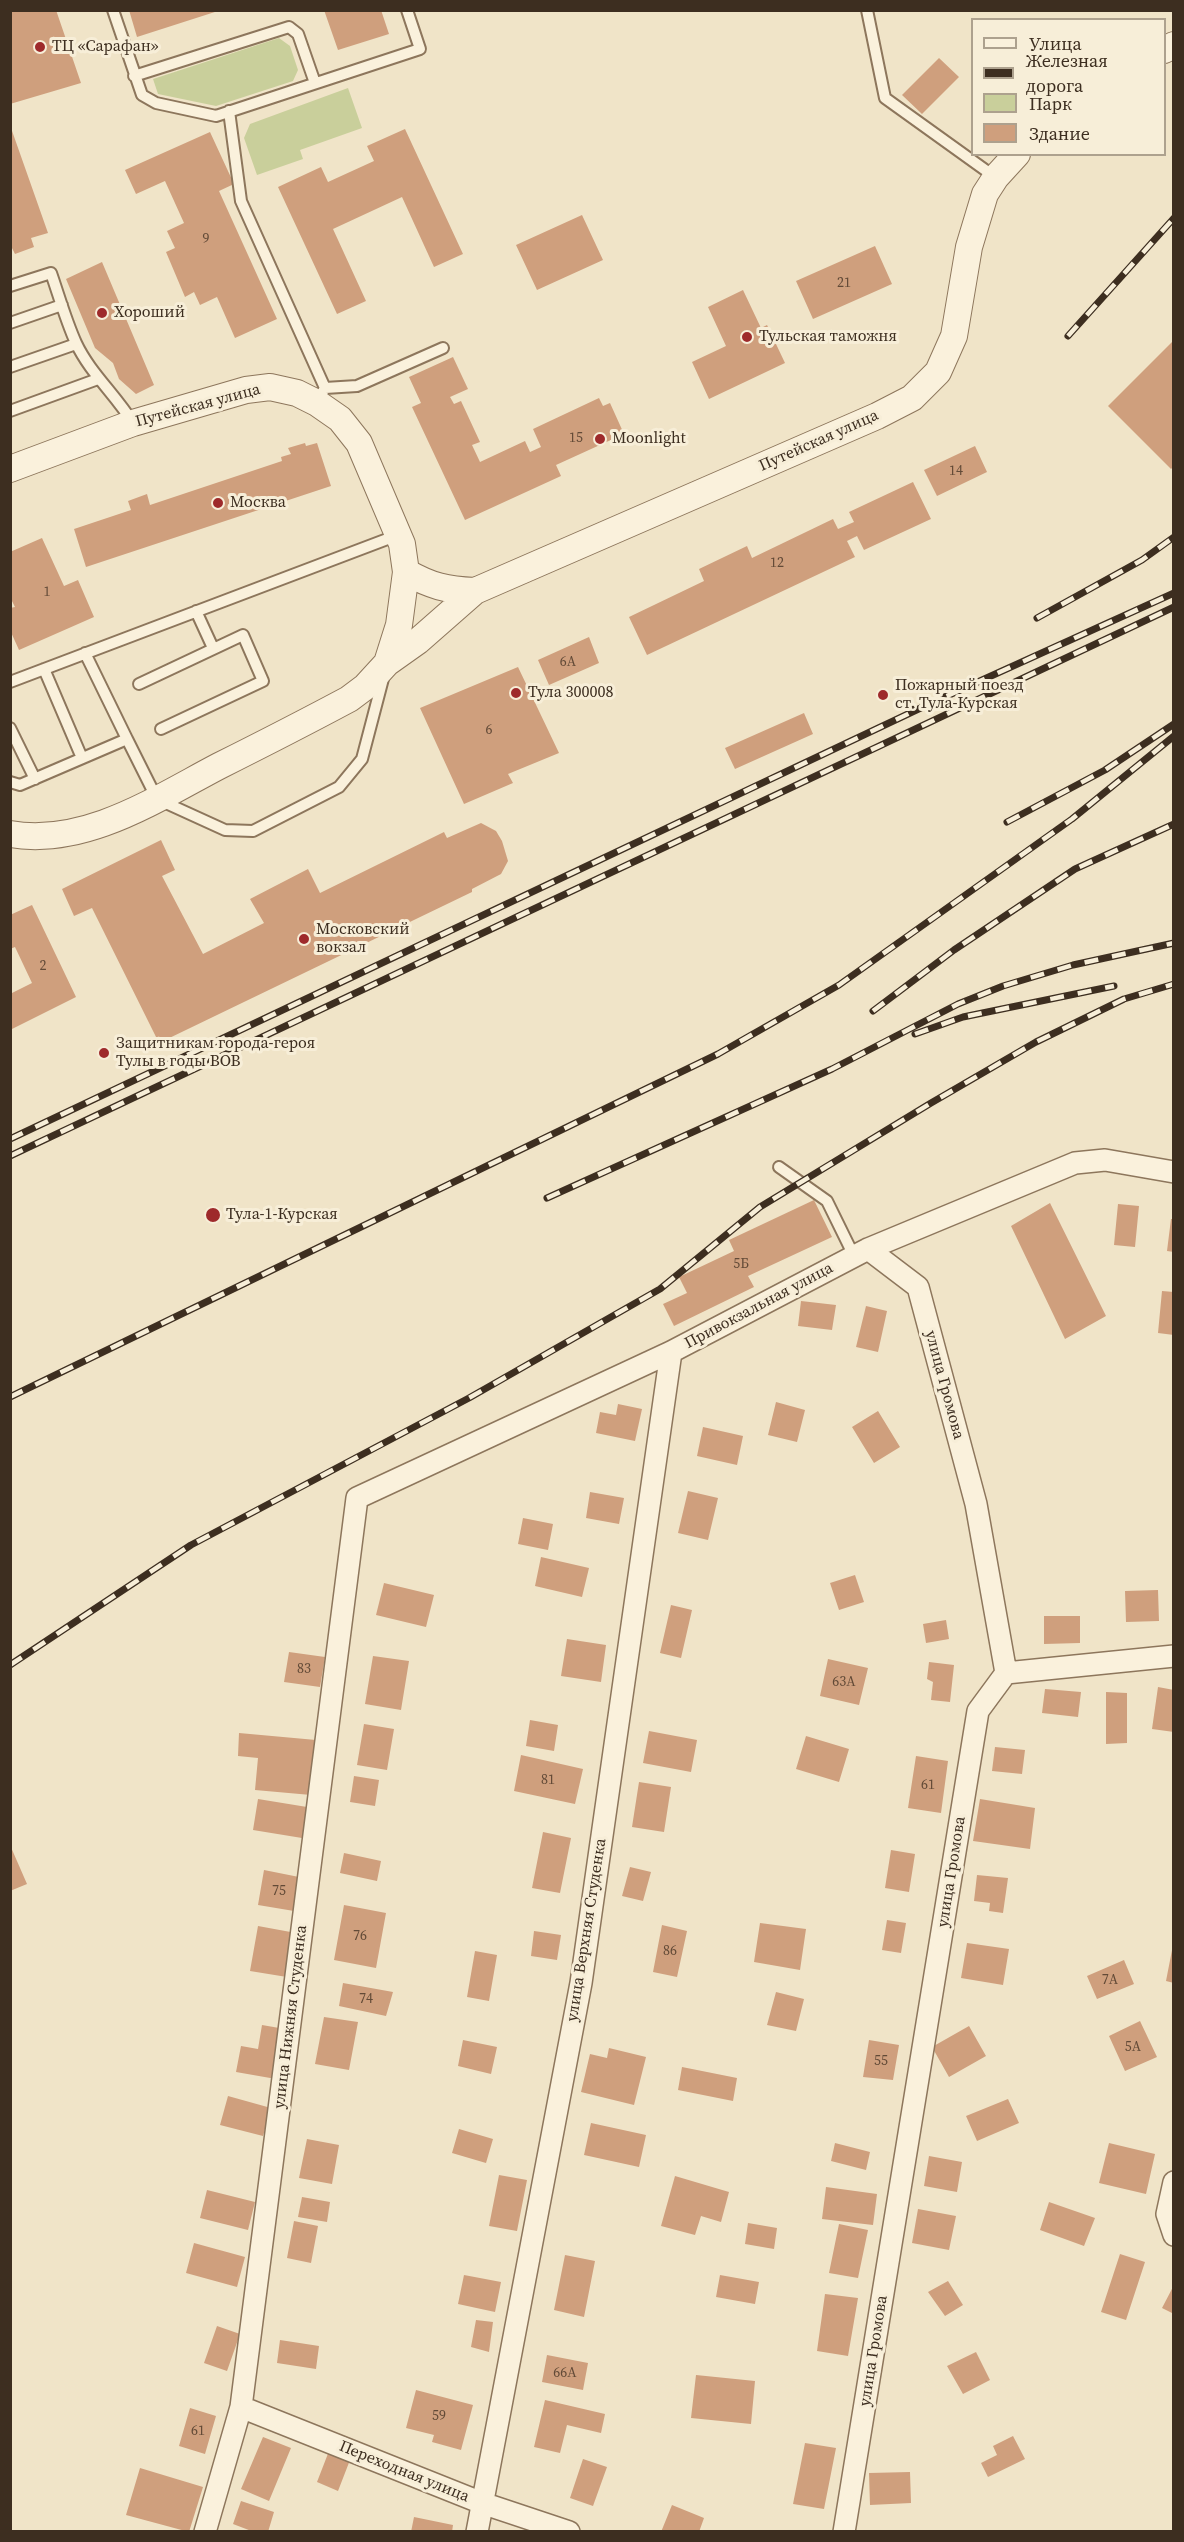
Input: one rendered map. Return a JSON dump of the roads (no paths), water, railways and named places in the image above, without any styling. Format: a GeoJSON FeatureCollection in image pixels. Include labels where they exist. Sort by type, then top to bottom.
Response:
{"type":"FeatureCollection","features":[{"type":"Feature","properties":{"kind":"street","name":"Путейская улица"},"geometry":{"type":"LineString","coordinates":[[475,591],[877,416],[912,398],[938,372],[954,336],[969,248],[985,194],[996,177],[1015,156]]}},
{"type":"Feature","properties":{"kind":"street","name":"Путейская улица"},"geometry":{"type":"LineString","coordinates":[[10,469],[133,423],[246,390],[270,387],[321,395],[359,443],[398,535],[406,572],[399,625],[387,663]]}},
{"type":"Feature","properties":{"kind":"street"},"geometry":{"type":"LineString","coordinates":[[406,572],[447,590],[475,591]]}},
{"type":"Feature","properties":{"kind":"street"},"geometry":{"type":"LineString","coordinates":[[10,834],[42,837],[84,830],[157,799],[349,699],[365,687],[387,663],[418,641],[475,591]]}},
{"type":"Feature","properties":{"kind":"street","name":"Привокзальная улица"},"geometry":{"type":"LineString","coordinates":[[357,1498],[671,1352],[861,1253],[1075,1163],[1105,1160],[1173,1172]]}},
{"type":"Feature","properties":{"kind":"street","name":"улица Громова"},"geometry":{"type":"LineString","coordinates":[[844,2532],[978,1712],[1006,1673],[976,1504],[918,1287],[861,1253]]}},
{"type":"Feature","properties":{"kind":"street","name":"улица Верхняя Cтуденка"},"geometry":{"type":"LineString","coordinates":[[477,2532],[581,1983],[671,1352]]}},
{"type":"Feature","properties":{"kind":"street","name":"улица Нижняя Cтуденкa"},"geometry":{"type":"LineString","coordinates":[[204,2532],[241,2407],[357,1498]]}},
{"type":"Feature","properties":{"kind":"street"},"geometry":{"type":"LineString","coordinates":[[1006,1673],[1173,1656]]}},
{"type":"Feature","properties":{"kind":"street"},"geometry":{"type":"LineString","coordinates":[[1173,2182],[1167,2214],[1173,2235]]}},
{"type":"Feature","properties":{"kind":"street","name":"Переходная улица"},"geometry":{"type":"LineString","coordinates":[[241,2407],[482,2503],[569,2532]]}},
{"type":"Feature","properties":{"kind":"lane"},"geometry":{"type":"LineString","coordinates":[[113,10],[142,95],[156,103],[216,116],[420,49],[407,10]]}},
{"type":"Feature","properties":{"kind":"lane"},"geometry":{"type":"LineString","coordinates":[[867,10],[885,98],[996,177]]}},
{"type":"Feature","properties":{"kind":"lane"},"geometry":{"type":"LineString","coordinates":[[135,76],[289,27],[298,34],[315,83]]}},
{"type":"Feature","properties":{"kind":"lane"},"geometry":{"type":"LineString","coordinates":[[230,111],[241,201],[321,395],[357,386],[442,348]]}},
{"type":"Feature","properties":{"kind":"lane"},"geometry":{"type":"LineString","coordinates":[[10,286],[51,273],[76,344],[98,379],[121,404],[133,423]]}},
{"type":"Feature","properties":{"kind":"lane"},"geometry":{"type":"LineString","coordinates":[[10,323],[62,305]]}},
{"type":"Feature","properties":{"kind":"lane"},"geometry":{"type":"LineString","coordinates":[[10,368],[76,344]]}},
{"type":"Feature","properties":{"kind":"lane"},"geometry":{"type":"LineString","coordinates":[[10,411],[98,379]]}},
{"type":"Feature","properties":{"kind":"lane"},"geometry":{"type":"LineString","coordinates":[[10,682],[398,535]]}},
{"type":"Feature","properties":{"kind":"lane"},"geometry":{"type":"LineString","coordinates":[[196,611],[213,648]]}},
{"type":"Feature","properties":{"kind":"lane"},"geometry":{"type":"LineString","coordinates":[[139,684],[243,635],[263,681],[161,729]]}},
{"type":"Feature","properties":{"kind":"lane"},"geometry":{"type":"LineString","coordinates":[[86,653],[157,799],[225,830],[253,831],[339,787],[362,759],[387,663]]}},
{"type":"Feature","properties":{"kind":"lane"},"geometry":{"type":"LineString","coordinates":[[44,669],[82,758]]}},
{"type":"Feature","properties":{"kind":"lane"},"geometry":{"type":"LineString","coordinates":[[10,728],[35,779]]}},
{"type":"Feature","properties":{"kind":"lane"},"geometry":{"type":"LineString","coordinates":[[10,782],[20,785],[127,739]]}},
{"type":"Feature","properties":{"kind":"lane"},"geometry":{"type":"LineString","coordinates":[[779,1167],[827,1201],[861,1253]]}},
{"type":"Feature","properties":{"kind":"railway"},"geometry":{"type":"LineString","coordinates":[[1068,336],[1174,218]]}},
{"type":"Feature","properties":{"kind":"railway"},"geometry":{"type":"LineString","coordinates":[[1037,618],[1142,560],[1174,537]]}},
{"type":"Feature","properties":{"kind":"railway"},"geometry":{"type":"LineString","coordinates":[[10,1139],[927,705],[1174,593]]}},
{"type":"Feature","properties":{"kind":"railway"},"geometry":{"type":"LineString","coordinates":[[10,1156],[1174,607]]}},
{"type":"Feature","properties":{"kind":"railway"},"geometry":{"type":"LineString","coordinates":[[1007,822],[1105,770],[1174,724]]}},
{"type":"Feature","properties":{"kind":"railway"},"geometry":{"type":"LineString","coordinates":[[10,1397],[718,1054],[839,985],[1072,819],[1174,736]]}},
{"type":"Feature","properties":{"kind":"railway"},"geometry":{"type":"LineString","coordinates":[[873,1011],[954,950],[1075,869],[1174,824]]}},
{"type":"Feature","properties":{"kind":"railway"},"geometry":{"type":"LineString","coordinates":[[547,1198],[832,1069],[958,1004],[1003,986],[1073,965],[1174,943]]}},
{"type":"Feature","properties":{"kind":"railway"},"geometry":{"type":"LineString","coordinates":[[10,1665],[191,1545],[469,1398],[660,1289],[760,1207],[931,1103],[1036,1042],[1124,999],[1174,984]]}},
{"type":"Feature","properties":{"kind":"railway"},"geometry":{"type":"LineString","coordinates":[[915,1034],[963,1017],[1114,986]]}},
{"type":"Feature","properties":{"kind":"place","name":"ТЦ «Сарафан»"},"geometry":{"type":"Point","coordinates":[40,47]}},
{"type":"Feature","properties":{"kind":"place","name":"Хороший"},"geometry":{"type":"Point","coordinates":[102,313]}},
{"type":"Feature","properties":{"kind":"place","name":"Тульская таможня"},"geometry":{"type":"Point","coordinates":[747,337]}},
{"type":"Feature","properties":{"kind":"place","name":"Moonlight"},"geometry":{"type":"Point","coordinates":[600,439]}},
{"type":"Feature","properties":{"kind":"place","name":"Москва"},"geometry":{"type":"Point","coordinates":[218,503]}},
{"type":"Feature","properties":{"kind":"place","name":"Тула 300008"},"geometry":{"type":"Point","coordinates":[516,693]}},
{"type":"Feature","properties":{"kind":"place","name":"Пожарный поезд ст. Тула-Курская"},"geometry":{"type":"Point","coordinates":[883,695]}},
{"type":"Feature","properties":{"kind":"place","name":"Московский вокзал"},"geometry":{"type":"Point","coordinates":[304,939]}},
{"type":"Feature","properties":{"kind":"place","name":"Защитникам города-героя Тулы в годы ВОВ"},"geometry":{"type":"Point","coordinates":[104,1053]}},
{"type":"Feature","properties":{"kind":"place","name":"Тула-1-Курская"},"geometry":{"type":"Point","coordinates":[213,1215]}}]}
